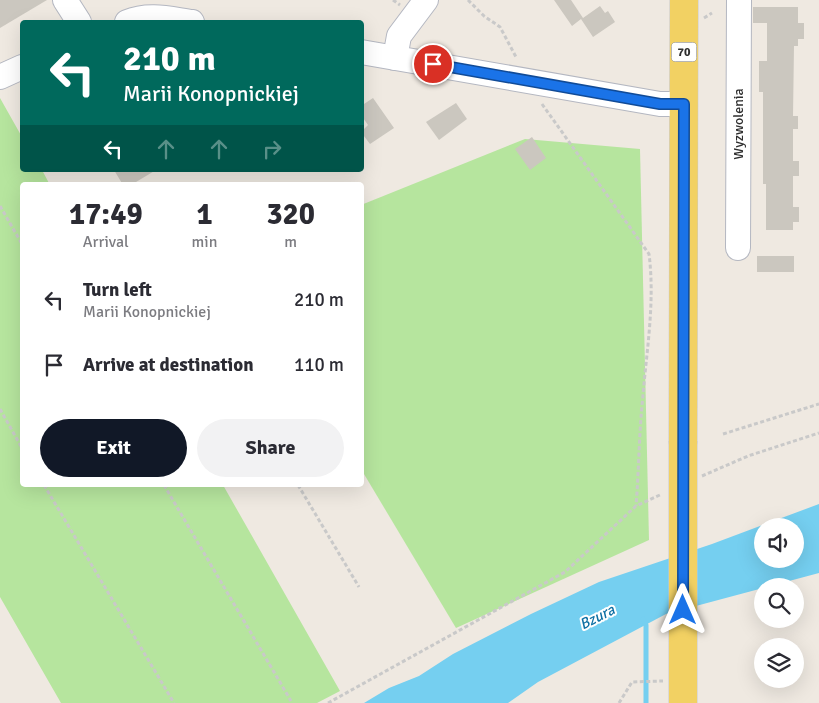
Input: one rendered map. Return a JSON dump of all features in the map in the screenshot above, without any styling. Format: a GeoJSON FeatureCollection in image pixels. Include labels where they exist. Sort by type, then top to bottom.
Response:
{"type":"FeatureCollection","features":[{"type":"Feature","properties":{"kind":"main road","name":"70"},"geometry":{"type":"LineString","coordinates":[[683,703],[684,0]]}},
{"type":"Feature","properties":{"kind":"street"},"geometry":{"type":"LineString","coordinates":[[65,0],[78,20]]}},
{"type":"Feature","properties":{"kind":"street"},"geometry":{"type":"LineString","coordinates":[[395,58],[400,36],[426,0]]}},
{"type":"Feature","properties":{"kind":"street","name":"Wyzwolenia"},"geometry":{"type":"LineString","coordinates":[[738,248],[739,0]]}},
{"type":"Feature","properties":{"kind":"street"},"geometry":{"type":"LineString","coordinates":[[132,20],[140,17],[182,14]]}},
{"type":"Feature","properties":{"kind":"street"},"geometry":{"type":"LineString","coordinates":[[364,53],[660,104],[684,104]]}},
{"type":"Feature","properties":{"kind":"street"},"geometry":{"type":"LineString","coordinates":[[0,77],[20,68]]}},
{"type":"Feature","properties":{"kind":"path"},"geometry":{"type":"LineString","coordinates":[[468,0],[484,16],[500,26],[516,57]]}},
{"type":"Feature","properties":{"kind":"path"},"geometry":{"type":"LineString","coordinates":[[540,100],[649,254],[651,271],[650,338],[643,396],[636,506]]}},
{"type":"Feature","properties":{"kind":"path"},"geometry":{"type":"LineString","coordinates":[[0,206],[20,241]]}},
{"type":"Feature","properties":{"kind":"path"},"geometry":{"type":"LineString","coordinates":[[723,434],[819,404]]}},
{"type":"Feature","properties":{"kind":"path"},"geometry":{"type":"LineString","coordinates":[[0,409],[20,444]]}},
{"type":"Feature","properties":{"kind":"path"},"geometry":{"type":"LineString","coordinates":[[696,479],[748,456],[819,433]]}},
{"type":"Feature","properties":{"kind":"path"},"geometry":{"type":"LineString","coordinates":[[45,487],[174,703]]}},
{"type":"Feature","properties":{"kind":"path"},"geometry":{"type":"LineString","coordinates":[[165,487],[291,701]]}},
{"type":"Feature","properties":{"kind":"path"},"geometry":{"type":"LineString","coordinates":[[299,487],[359,587]]}},
{"type":"Feature","properties":{"kind":"path"},"geometry":{"type":"LineString","coordinates":[[328,703],[565,572],[636,506],[670,490]]}},
{"type":"Feature","properties":{"kind":"path"},"geometry":{"type":"LineString","coordinates":[[619,703],[632,682],[663,681]]}},
{"type":"Feature","properties":{"kind":"green space"},"geometry":{"type":"Polygon","coordinates":[[[0,98],[20,133],[20,172],[43,172],[48,182],[20,182],[20,487],[224,487],[340,691],[317,703],[61,703],[0,597],[0,98]]]}},
{"type":"Feature","properties":{"kind":"green space"},"geometry":{"type":"Polygon","coordinates":[[[525,139],[640,149],[649,540],[456,628],[364,474],[364,204],[525,139]]]}},
{"type":"Feature","properties":{"kind":"water","name":"Bzura"},"geometry":{"type":"Polygon","coordinates":[[[819,504],[819,573],[800,578],[754,578],[754,590],[666,614],[538,682],[508,703],[364,703],[389,688],[419,676],[453,654],[599,582],[754,528],[754,568],[804,568],[804,518],[782,518],[819,504]]]}},
{"type":"Feature","properties":{"kind":"building"},"geometry":{"type":"Polygon","coordinates":[[[0,0],[47,0],[0,28],[0,0]]]}},
{"type":"Feature","properties":{"kind":"building"},"geometry":{"type":"Polygon","coordinates":[[[554,0],[571,0],[583,18],[600,6],[605,13],[608,11],[615,22],[593,37],[581,19],[572,26],[554,0]]]}},
{"type":"Feature","properties":{"kind":"building"},"geometry":{"type":"Polygon","coordinates":[[[753,7],[798,7],[798,23],[804,23],[804,39],[798,39],[798,46],[794,46],[793,116],[798,116],[798,129],[793,129],[793,161],[799,161],[799,176],[793,176],[793,207],[799,207],[799,222],[793,222],[793,230],[766,230],[766,184],[763,184],[763,92],[759,92],[759,61],[767,61],[767,23],[753,23],[753,7]]]}},
{"type":"Feature","properties":{"kind":"building"},"geometry":{"type":"Polygon","coordinates":[[[373,98],[394,128],[370,144],[364,136],[364,129],[368,125],[364,119],[364,104],[373,98]]]}},
{"type":"Feature","properties":{"kind":"building"},"geometry":{"type":"Polygon","coordinates":[[[456,103],[467,119],[439,140],[426,122],[456,103]]]}},
{"type":"Feature","properties":{"kind":"building"},"geometry":{"type":"Polygon","coordinates":[[[532,137],[546,158],[530,170],[515,149],[532,137]]]}},
{"type":"Feature","properties":{"kind":"building"},"geometry":{"type":"Polygon","coordinates":[[[115,172],[153,172],[136,182],[121,182],[115,172]]]}},
{"type":"Feature","properties":{"kind":"building"},"geometry":{"type":"Polygon","coordinates":[[[757,256],[794,256],[794,272],[757,272],[757,256]]]}},
{"type":"Feature","properties":{"kind":"waterway"},"geometry":{"type":"LineString","coordinates":[[643,619],[646,625],[646,703]]}},
{"type":"Feature","properties":{"kind":"route"},"geometry":{"type":"LineString","coordinates":[[433,64],[660,104],[684,104],[683,610]]}}]}
